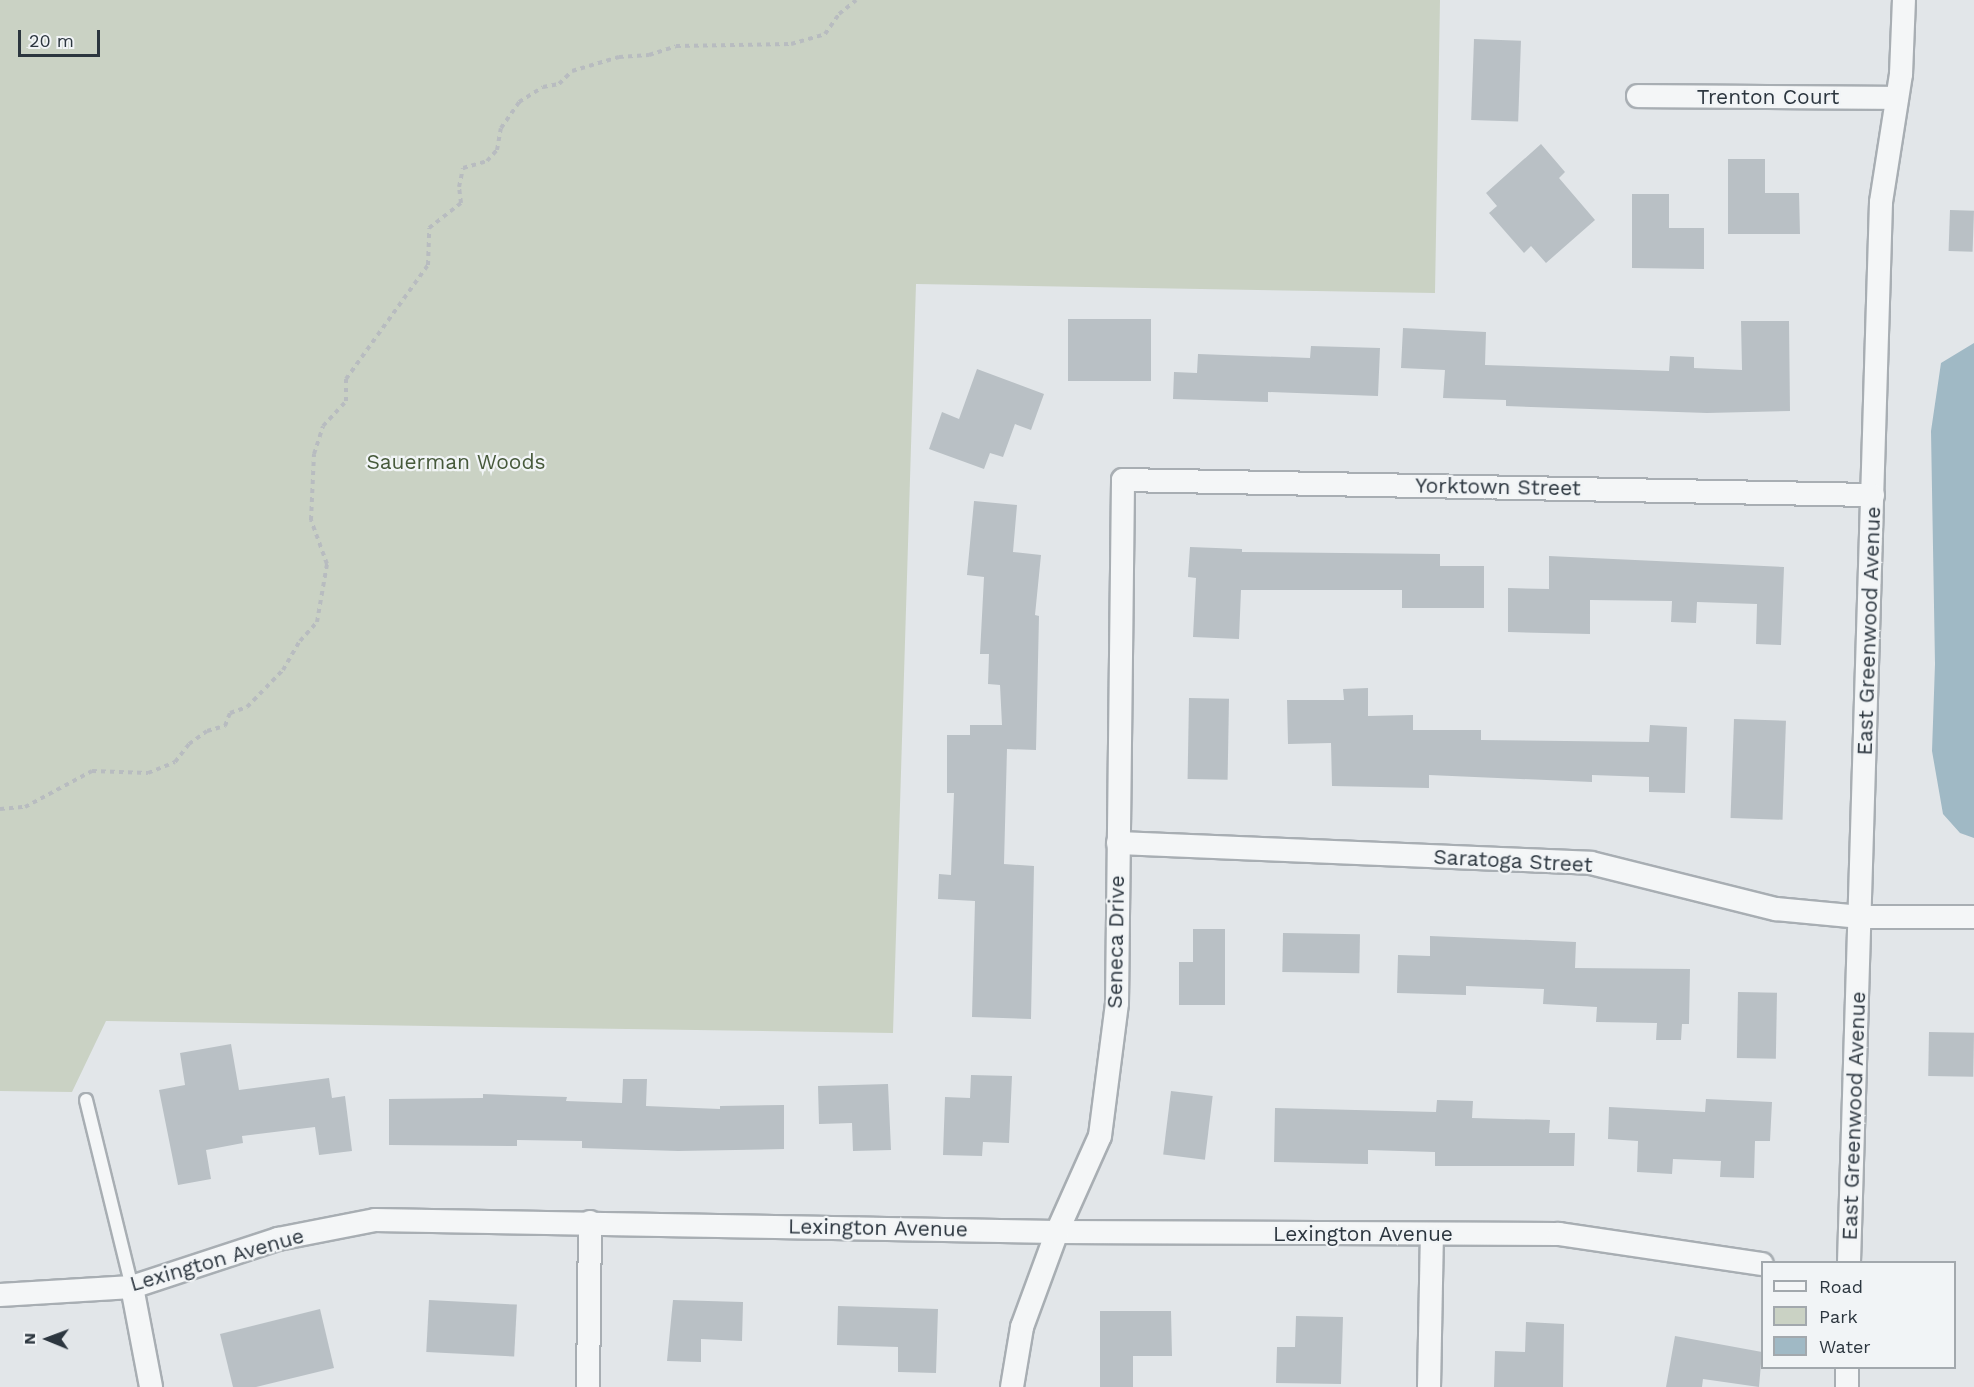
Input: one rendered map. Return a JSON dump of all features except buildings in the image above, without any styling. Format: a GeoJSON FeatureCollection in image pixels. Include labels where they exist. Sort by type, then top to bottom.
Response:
{"type":"FeatureCollection","features":[{"type":"Feature","properties":{"kind":"street","name":"East Greenwood Avenue"},"geometry":{"type":"LineString","coordinates":[[1849,1261],[1881,202],[1898,98],[1904,0]]}},
{"type":"Feature","properties":{"kind":"street","name":"Trenton Court"},"geometry":{"type":"LineString","coordinates":[[1638,96],[1898,98]]}},
{"type":"Feature","properties":{"kind":"street","name":"Yorktown Street"},"geometry":{"type":"LineString","coordinates":[[1124,480],[1873,495]]}},
{"type":"Feature","properties":{"kind":"street","name":"Seneca Drive"},"geometry":{"type":"LineString","coordinates":[[1012,1387],[1022,1327],[1057,1232],[1100,1136],[1117,1003],[1124,480]]}},
{"type":"Feature","properties":{"kind":"street","name":"Saratoga Street"},"geometry":{"type":"LineString","coordinates":[[1118,843],[1591,863],[1776,909],[1861,917],[1974,917]]}},
{"type":"Feature","properties":{"kind":"street","name":"Lexington Avenue"},"geometry":{"type":"LineString","coordinates":[[0,1295],[132,1287],[278,1239],[375,1220],[1057,1232],[1559,1234],[1761,1264]]}},
{"type":"Feature","properties":{"kind":"street"},"geometry":{"type":"LineString","coordinates":[[588,1387],[590,1222]]}},
{"type":"Feature","properties":{"kind":"street"},"geometry":{"type":"LineString","coordinates":[[1429,1387],[1432,1235]]}},
{"type":"Feature","properties":{"kind":"street"},"geometry":{"type":"LineString","coordinates":[[132,1287],[151,1387]]}},
{"type":"Feature","properties":{"kind":"street"},"geometry":{"type":"LineString","coordinates":[[1846,1387],[1847,1369]]}},
{"type":"Feature","properties":{"kind":"lane"},"geometry":{"type":"LineString","coordinates":[[86,1100],[132,1287]]}},
{"type":"Feature","properties":{"kind":"path"},"geometry":{"type":"LineString","coordinates":[[0,809],[25,807],[92,771],[148,773],[175,762],[189,744],[207,731],[225,726],[230,713],[247,707],[283,670],[300,641],[317,622],[327,564],[311,520],[314,454],[323,426],[346,401],[346,379],[385,321],[428,265],[429,228],[461,203],[459,187],[463,168],[488,161],[497,150],[501,128],[519,102],[543,87],[560,84],[572,71],[619,57],[649,55],[676,46],[791,44],[825,34],[839,14],[856,0]]}},
{"type":"Feature","properties":{"kind":"green space","name":"Sauerman Woods"},"geometry":{"type":"Polygon","coordinates":[[[0,0],[1440,0],[1435,293],[916,284],[893,1033],[106,1021],[72,1092],[0,1091],[0,0]]]}},
{"type":"Feature","properties":{"kind":"water"},"geometry":{"type":"Polygon","coordinates":[[[1974,343],[1974,838],[1960,833],[1943,814],[1932,751],[1935,664],[1931,431],[1941,363],[1974,343]]]}}]}
